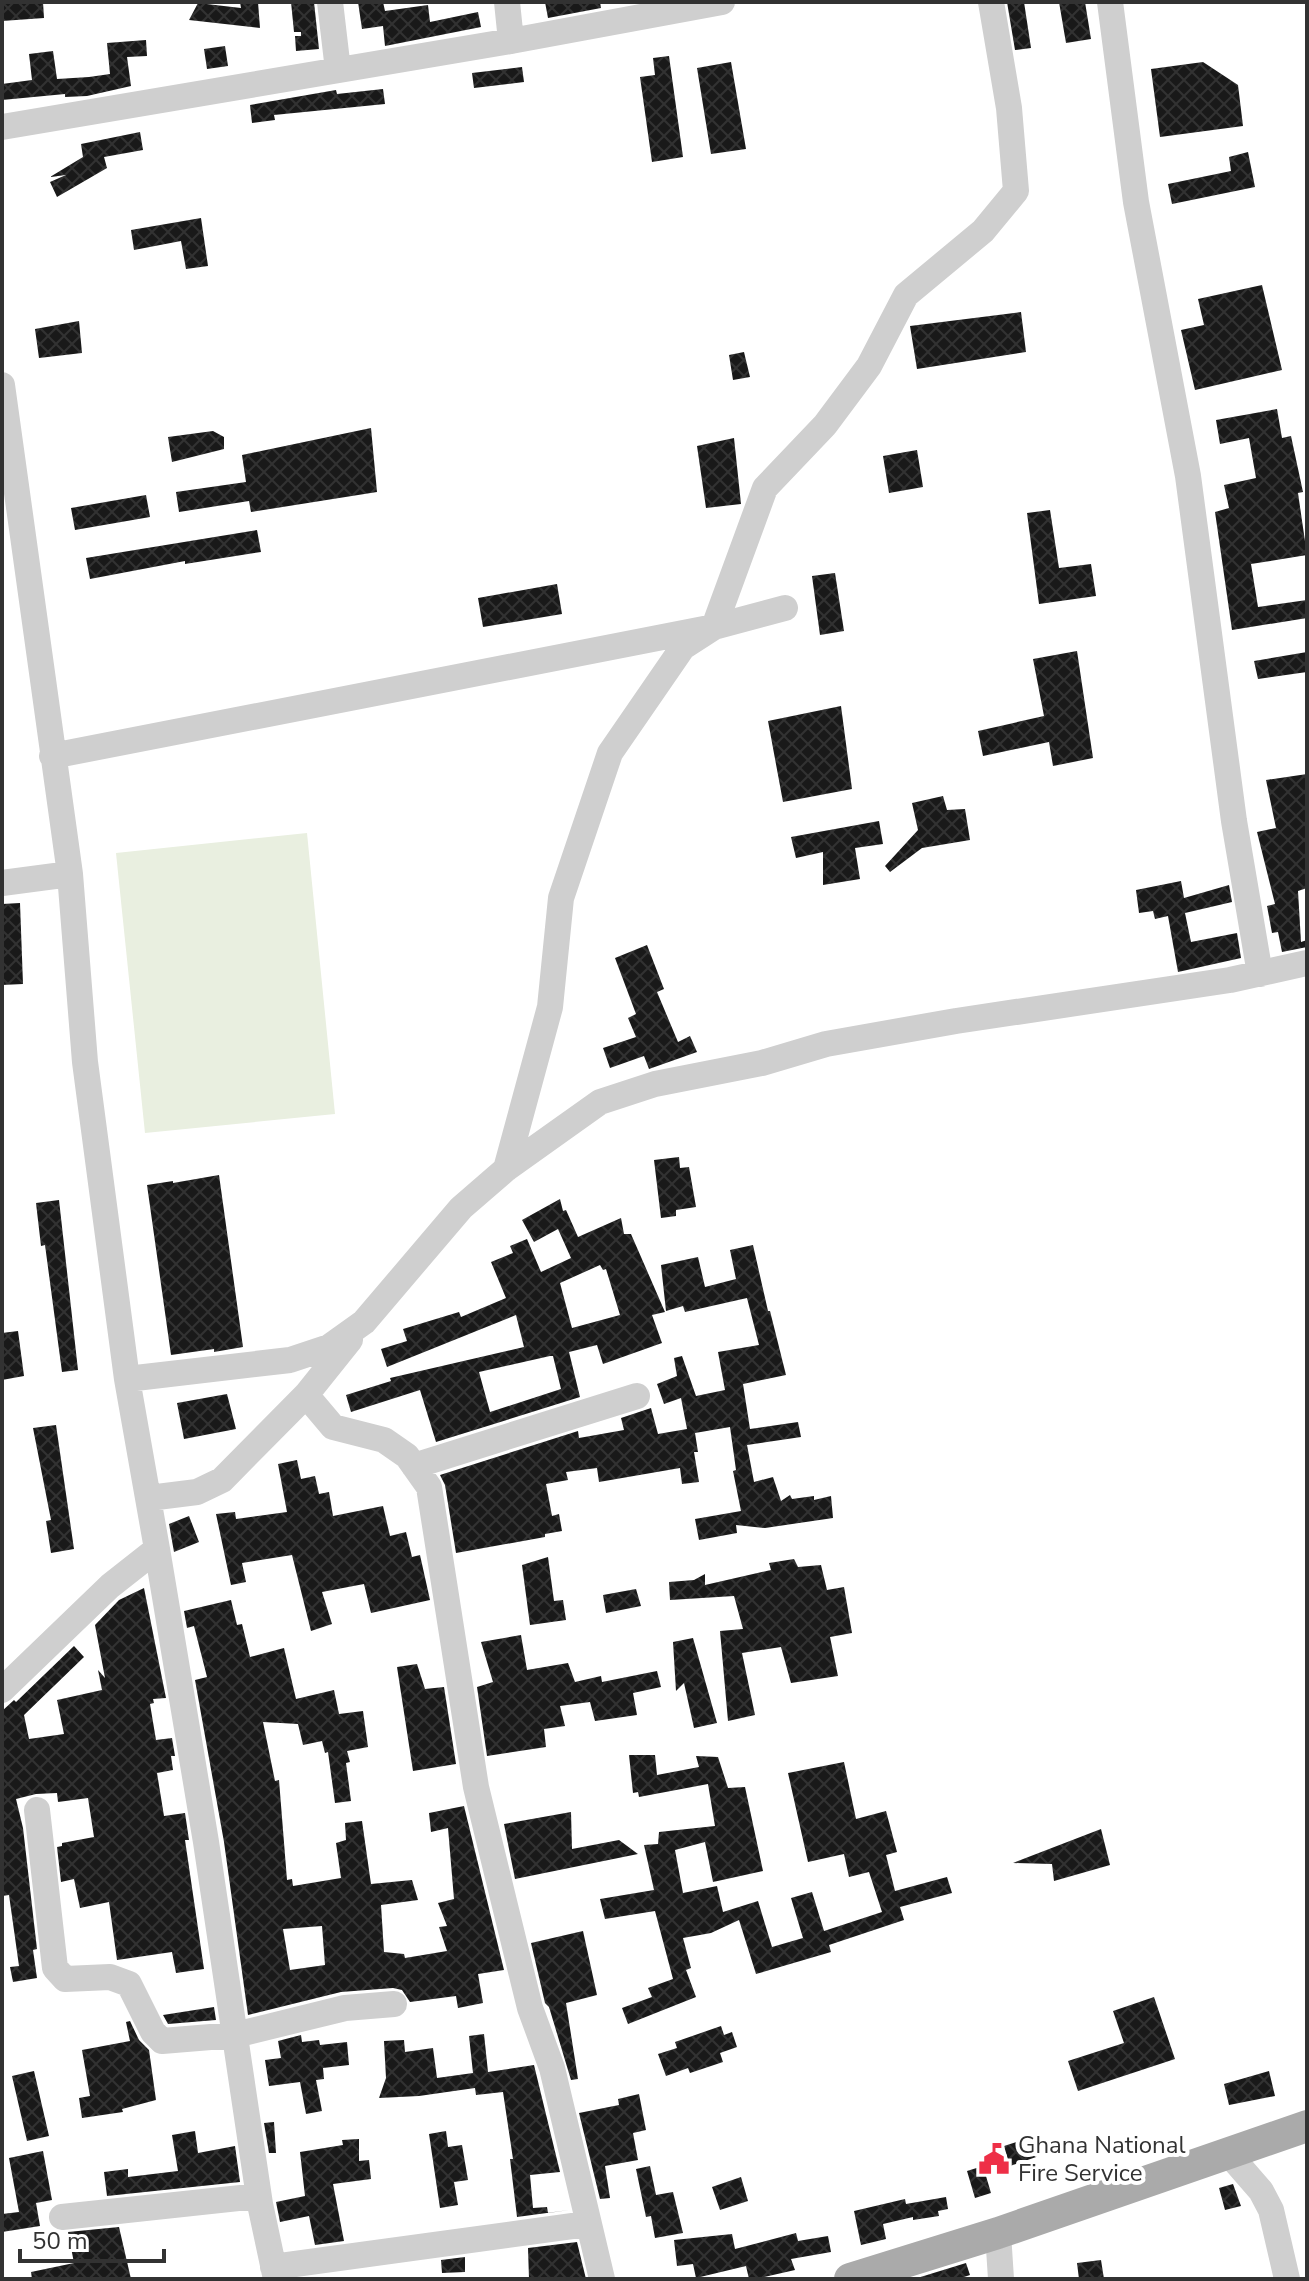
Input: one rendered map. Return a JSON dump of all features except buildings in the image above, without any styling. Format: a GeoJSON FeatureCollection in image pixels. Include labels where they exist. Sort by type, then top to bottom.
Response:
{"type":"FeatureCollection","features":[{"type":"Feature","properties":{"kind":"main road"},"geometry":{"type":"LineString","coordinates":[[850,2279],[998,2233],[1307,2126]]}},
{"type":"Feature","properties":{"kind":"street"},"geometry":{"type":"LineString","coordinates":[[330,2],[338,70]]}},
{"type":"Feature","properties":{"kind":"street"},"geometry":{"type":"LineString","coordinates":[[507,2],[511,41]]}},
{"type":"Feature","properties":{"kind":"street"},"geometry":{"type":"LineString","coordinates":[[2,127],[722,2]]}},
{"type":"Feature","properties":{"kind":"street"},"geometry":{"type":"LineString","coordinates":[[506,1169],[550,1007],[561,898],[610,753],[683,647],[714,627],[765,488],[825,425],[869,366],[906,295],[983,231],[1016,191],[1009,108],[991,2]]}},
{"type":"Feature","properties":{"kind":"street"},"geometry":{"type":"LineString","coordinates":[[1110,2],[1136,202],[1188,476],[1234,821],[1260,974]]}},
{"type":"Feature","properties":{"kind":"street"},"geometry":{"type":"LineString","coordinates":[[2,385],[70,874],[85,1062],[127,1379],[206,1842],[258,2196],[274,2273],[587,2224]]}},
{"type":"Feature","properties":{"kind":"street"},"geometry":{"type":"LineString","coordinates":[[52,756],[714,627],[785,608]]}},
{"type":"Feature","properties":{"kind":"street"},"geometry":{"type":"LineString","coordinates":[[2,883],[70,874]]}},
{"type":"Feature","properties":{"kind":"street"},"geometry":{"type":"LineString","coordinates":[[149,1498],[197,1492],[222,1480],[306,1395],[461,1208],[506,1169],[600,1102],[655,1084],[762,1063],[826,1044],[1260,974],[1307,963]]}},
{"type":"Feature","properties":{"kind":"street"},"geometry":{"type":"LineString","coordinates":[[127,1379],[290,1360],[329,1347],[364,1322]]}},
{"type":"Feature","properties":{"kind":"street"},"geometry":{"type":"LineString","coordinates":[[306,1395],[333,1427],[384,1440],[407,1456],[429,1487],[476,1787],[530,2008],[552,2068],[602,2279]]}},
{"type":"Feature","properties":{"kind":"street"},"geometry":{"type":"LineString","coordinates":[[414,1466],[637,1396]]}},
{"type":"Feature","properties":{"kind":"street"},"geometry":{"type":"LineString","coordinates":[[2,1690],[110,1586],[157,1549]]}},
{"type":"Feature","properties":{"kind":"street"},"geometry":{"type":"LineString","coordinates":[[37,1810],[55,1968],[65,1979],[110,1977],[129,1984],[153,2032],[162,2041],[235,2035],[345,2008],[394,2004]]}},
{"type":"Feature","properties":{"kind":"street"},"geometry":{"type":"LineString","coordinates":[[1228,2153],[1261,2191],[1271,2210],[1287,2279]]}},
{"type":"Feature","properties":{"kind":"street"},"geometry":{"type":"LineString","coordinates":[[62,2217],[258,2196]]}},
{"type":"Feature","properties":{"kind":"street"},"geometry":{"type":"LineString","coordinates":[[998,2233],[1001,2279]]}},
{"type":"Feature","properties":{"kind":"green space"},"geometry":{"type":"Polygon","coordinates":[[[307,833],[335,1114],[145,1133],[116,853],[307,833]]]}},
{"type":"Feature","properties":{"kind":"place","name":"Ghana National Fire Service"},"geometry":{"type":"Point","coordinates":[994,2159]}}]}
